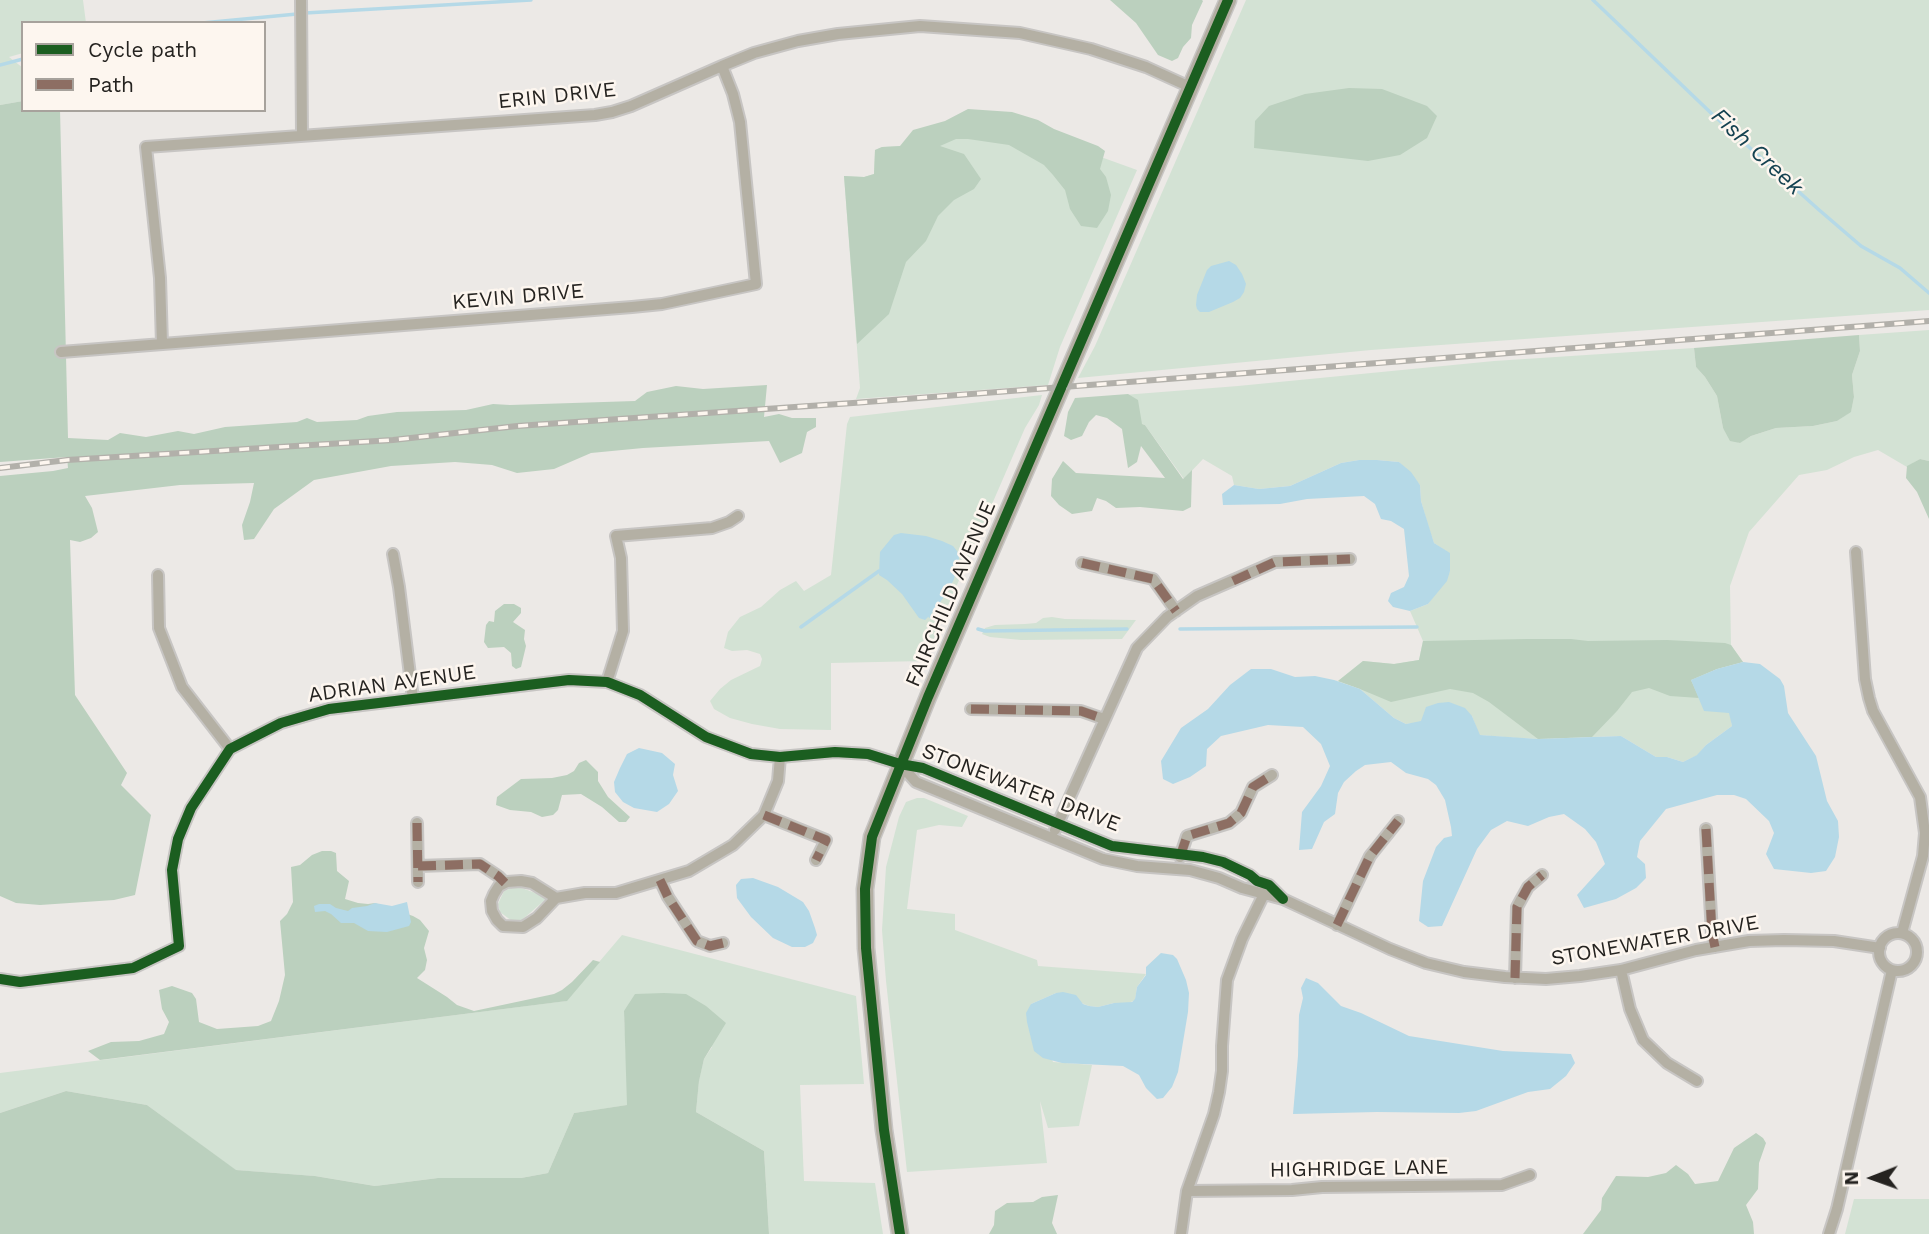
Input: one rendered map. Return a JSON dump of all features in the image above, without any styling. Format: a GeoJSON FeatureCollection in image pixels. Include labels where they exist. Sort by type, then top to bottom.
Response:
{"type":"FeatureCollection","features":[{"type":"Feature","properties":{"kind":"main road","name":"FAIRCHILD AVENUE"},"geometry":{"type":"LineString","coordinates":[[900,1234],[879,1085],[866,948],[865,890],[872,837],[900,764],[1228,0]]}},
{"type":"Feature","properties":{"kind":"street"},"geometry":{"type":"LineString","coordinates":[[301,1],[302,135]]}},
{"type":"Feature","properties":{"kind":"street","name":"ERIN DRIVE"},"geometry":{"type":"LineString","coordinates":[[162,344],[160,278],[146,147],[595,115],[642,102],[754,53],[799,40],[906,27],[952,27],[1020,33],[1146,67],[1190,87]]}},
{"type":"Feature","properties":{"kind":"street","name":"KEVIN DRIVE"},"geometry":{"type":"LineString","coordinates":[[61,352],[662,304],[756,284],[740,122],[722,66]]}},
{"type":"Feature","properties":{"kind":"street"},"geometry":{"type":"LineString","coordinates":[[607,682],[623,631],[621,558],[615,536],[712,528],[729,523],[738,516]]}},
{"type":"Feature","properties":{"kind":"street"},"geometry":{"type":"LineString","coordinates":[[1856,552],[1865,679],[1869,698],[1873,712],[1920,797],[1925,834],[1923,856],[1902,933]]}},
{"type":"Feature","properties":{"kind":"street"},"geometry":{"type":"LineString","coordinates":[[393,554],[400,587],[413,699]]}},
{"type":"Feature","properties":{"kind":"street"},"geometry":{"type":"LineString","coordinates":[[1051,839],[1137,648],[1167,617],[1197,596],[1275,562],[1350,559]]}},
{"type":"Feature","properties":{"kind":"street"},"geometry":{"type":"LineString","coordinates":[[1082,564],[1153,579],[1176,611]]}},
{"type":"Feature","properties":{"kind":"street"},"geometry":{"type":"LineString","coordinates":[[158,575],[159,628],[182,687],[230,749]]}},
{"type":"Feature","properties":{"kind":"street","name":"ADRIAN AVENUE"},"geometry":{"type":"LineString","coordinates":[[0,979],[20,982],[133,968],[179,946],[172,870],[178,839],[191,808],[230,749],[281,723],[329,709],[569,680],[607,682],[640,695],[706,737],[751,754],[780,757],[835,752],[857,753],[900,764]]}},
{"type":"Feature","properties":{"kind":"street"},"geometry":{"type":"LineString","coordinates":[[971,709],[1081,711],[1104,719]]}},
{"type":"Feature","properties":{"kind":"street"},"geometry":{"type":"LineString","coordinates":[[556,898],[539,887],[514,880],[499,886],[491,901],[492,911],[503,926],[523,927],[537,918],[556,898],[584,893],[616,893],[689,871],[733,845],[764,815],[778,781],[780,757]]}},
{"type":"Feature","properties":{"kind":"street","name":"STONEWATER DRIVE"},"geometry":{"type":"LineString","coordinates":[[900,764],[923,768],[1112,846],[1223,862],[1250,875],[1266,890],[1283,899],[1390,950],[1464,972],[1546,979],[1621,970],[1749,941],[1835,942],[1880,948]]}},
{"type":"Feature","properties":{"kind":"street","name":"STONEWATER DRIVE"},"geometry":{"type":"LineString","coordinates":[[900,764],[916,782],[1103,859],[1138,866],[1190,870],[1242,888],[1266,890]]}},
{"type":"Feature","properties":{"kind":"street"},"geometry":{"type":"LineString","coordinates":[[1180,855],[1187,836],[1229,823],[1241,813],[1253,787],[1272,775]]}},
{"type":"Feature","properties":{"kind":"street"},"geometry":{"type":"LineString","coordinates":[[764,815],[826,840],[816,860]]}},
{"type":"Feature","properties":{"kind":"street"},"geometry":{"type":"LineString","coordinates":[[1338,925],[1370,856],[1398,821]]}},
{"type":"Feature","properties":{"kind":"street"},"geometry":{"type":"LineString","coordinates":[[417,823],[418,882]]}},
{"type":"Feature","properties":{"kind":"street"},"geometry":{"type":"LineString","coordinates":[[1706,830],[1715,947]]}},
{"type":"Feature","properties":{"kind":"street"},"geometry":{"type":"LineString","coordinates":[[418,866],[480,864],[505,883]]}},
{"type":"Feature","properties":{"kind":"street"},"geometry":{"type":"LineString","coordinates":[[1515,978],[1517,907],[1528,887],[1542,875]]}},
{"type":"Feature","properties":{"kind":"street"},"geometry":{"type":"LineString","coordinates":[[660,880],[697,941],[710,946],[723,943]]}},
{"type":"Feature","properties":{"kind":"street"},"geometry":{"type":"LineString","coordinates":[[1181,1234],[1187,1191],[1219,1092],[1227,980],[1242,939],[1266,890]]}},
{"type":"Feature","properties":{"kind":"street"},"geometry":{"type":"LineString","coordinates":[[1902,933],[1914,942],[1917,956],[1908,968],[1892,970],[1882,961],[1880,948],[1888,936],[1902,933]]}},
{"type":"Feature","properties":{"kind":"street"},"geometry":{"type":"LineString","coordinates":[[1917,956],[1929,960]]}},
{"type":"Feature","properties":{"kind":"street"},"geometry":{"type":"LineString","coordinates":[[1621,970],[1629,1009],[1643,1040],[1667,1063],[1697,1081]]}},
{"type":"Feature","properties":{"kind":"street"},"geometry":{"type":"LineString","coordinates":[[1829,1234],[1892,970]]}},
{"type":"Feature","properties":{"kind":"street","name":"HIGHRIDGE LANE"},"geometry":{"type":"LineString","coordinates":[[1187,1191],[1292,1190],[1322,1186],[1502,1185],[1530,1175]]}},
{"type":"Feature","properties":{"kind":"green space"},"geometry":{"type":"Polygon","coordinates":[[[0,0],[83,0],[86,21],[21,21],[21,54],[9,57],[21,66],[21,101],[0,105],[0,0]]]}},
{"type":"Feature","properties":{"kind":"green space"},"geometry":{"type":"Polygon","coordinates":[[[1110,0],[1203,1],[1192,25],[1191,38],[1178,58],[1172,61],[1158,55],[1136,23],[1110,0]]]}},
{"type":"Feature","properties":{"kind":"green space"},"geometry":{"type":"Polygon","coordinates":[[[1246,0],[1929,0],[1929,310],[1371,350],[1078,378],[1095,346],[1246,0]]]}},
{"type":"Feature","properties":{"kind":"green space"},"geometry":{"type":"Polygon","coordinates":[[[1349,88],[1382,89],[1427,106],[1437,116],[1427,138],[1400,155],[1368,161],[1254,148],[1255,121],[1269,106],[1305,94],[1349,88]]]}},
{"type":"Feature","properties":{"kind":"green space"},"geometry":{"type":"Polygon","coordinates":[[[21,101],[21,112],[60,112],[68,438],[108,440],[120,433],[146,437],[178,431],[194,434],[225,427],[297,422],[307,418],[317,422],[357,420],[397,412],[466,410],[493,404],[635,401],[647,392],[676,386],[703,389],[767,385],[764,417],[779,414],[792,418],[816,418],[816,427],[807,432],[802,453],[780,463],[769,441],[591,453],[554,469],[517,473],[492,465],[455,462],[391,466],[314,480],[274,509],[254,539],[244,540],[242,525],[254,483],[180,485],[85,496],[92,508],[98,532],[80,542],[70,540],[75,695],[127,773],[121,785],[151,815],[135,895],[114,900],[40,905],[16,903],[0,896],[0,476],[68,468],[67,457],[0,462],[0,105],[21,101]]]}},
{"type":"Feature","properties":{"kind":"green space"},"geometry":{"type":"Polygon","coordinates":[[[968,109],[1012,112],[1038,120],[1105,151],[1100,169],[1106,177],[1111,195],[1108,211],[1097,228],[1081,226],[1070,209],[1065,190],[1053,175],[1044,165],[1009,145],[956,139],[940,146],[964,154],[981,179],[974,189],[954,200],[938,216],[926,241],[906,262],[889,314],[857,344],[844,176],[864,177],[874,174],[875,150],[900,146],[913,130],[945,121],[968,109]]]}},
{"type":"Feature","properties":{"kind":"green space"},"geometry":{"type":"Polygon","coordinates":[[[1015,126],[1137,170],[1060,347],[1048,385],[856,399],[860,388],[844,176],[864,177],[874,174],[875,150],[882,147],[928,145],[930,133],[1015,126]]]}},
{"type":"Feature","properties":{"kind":"green space"},"geometry":{"type":"Polygon","coordinates":[[[1929,330],[1929,461],[1920,459],[1907,467],[1878,450],[1854,457],[1827,470],[1799,475],[1749,532],[1730,586],[1731,645],[1743,662],[1717,669],[1691,681],[1730,713],[1732,726],[1706,745],[1698,755],[1683,762],[1656,757],[1621,736],[1538,739],[1479,735],[1472,716],[1406,724],[1394,718],[1360,689],[1334,680],[1338,681],[1363,661],[1394,664],[1419,660],[1423,641],[1410,611],[1428,604],[1450,571],[1450,554],[1434,543],[1429,529],[1421,501],[1420,485],[1399,462],[1359,460],[1341,463],[1290,486],[1259,489],[1234,485],[1232,476],[1203,459],[1184,479],[1145,425],[1107,410],[1098,397],[1494,361],[1694,348],[1696,367],[1717,396],[1723,428],[1739,443],[1776,428],[1813,426],[1837,421],[1851,411],[1854,397],[1852,375],[1860,351],[1859,335],[1929,330]]]}},
{"type":"Feature","properties":{"kind":"green space"},"geometry":{"type":"Polygon","coordinates":[[[1859,335],[1860,351],[1852,375],[1854,397],[1851,412],[1837,421],[1813,426],[1776,428],[1751,436],[1740,443],[1730,441],[1723,428],[1717,396],[1696,367],[1694,348],[1859,335]]]}},
{"type":"Feature","properties":{"kind":"green space"},"geometry":{"type":"Polygon","coordinates":[[[1128,394],[1138,400],[1142,424],[1183,479],[1192,470],[1191,507],[1183,511],[1116,508],[1097,498],[1092,511],[1072,514],[1051,496],[1052,479],[1063,461],[1076,473],[1165,478],[1141,446],[1137,462],[1128,468],[1122,429],[1107,418],[1096,415],[1082,436],[1071,440],[1064,436],[1068,412],[1075,398],[1128,394]]]}},
{"type":"Feature","properties":{"kind":"green space"},"geometry":{"type":"Polygon","coordinates":[[[1042,395],[1025,428],[924,661],[831,663],[831,730],[780,729],[752,724],[730,718],[714,709],[710,701],[720,689],[731,680],[760,666],[762,659],[760,654],[747,650],[732,651],[724,648],[728,632],[740,617],[761,607],[780,590],[796,581],[804,591],[831,575],[847,424],[850,417],[1042,395]]]}},
{"type":"Feature","properties":{"kind":"green space"},"geometry":{"type":"Polygon","coordinates":[[[1920,459],[1929,461],[1929,519],[1917,492],[1906,478],[1907,466],[1920,459]]]}},
{"type":"Feature","properties":{"kind":"green space"},"geometry":{"type":"Polygon","coordinates":[[[504,604],[514,604],[521,608],[521,613],[513,622],[525,630],[526,646],[521,667],[516,669],[512,666],[511,653],[504,647],[488,648],[484,642],[486,625],[489,621],[494,622],[495,611],[504,604]]]}},
{"type":"Feature","properties":{"kind":"green space"},"geometry":{"type":"Polygon","coordinates":[[[1043,618],[1136,620],[1122,639],[1021,640],[982,634],[985,628],[995,625],[1036,623],[1043,618]]]}},
{"type":"Feature","properties":{"kind":"green space"},"geometry":{"type":"Polygon","coordinates":[[[1527,639],[1725,643],[1731,645],[1743,662],[1691,680],[1699,698],[1670,696],[1649,688],[1632,692],[1592,737],[1538,739],[1473,693],[1450,689],[1391,702],[1338,681],[1363,661],[1394,664],[1419,660],[1423,641],[1527,639]]]}},
{"type":"Feature","properties":{"kind":"green space"},"geometry":{"type":"Polygon","coordinates":[[[586,760],[598,772],[598,781],[608,797],[630,817],[626,822],[619,822],[581,794],[562,795],[558,810],[553,815],[542,817],[496,805],[497,797],[521,779],[567,775],[586,760]]]}},
{"type":"Feature","properties":{"kind":"green space"},"geometry":{"type":"Polygon","coordinates":[[[924,798],[968,816],[962,827],[939,825],[917,830],[907,909],[955,914],[955,930],[1037,960],[1038,966],[1146,974],[1137,987],[1135,1000],[1129,1003],[1089,1006],[1056,993],[1031,1004],[1053,1062],[1092,1065],[1079,1126],[1048,1128],[1040,1101],[1047,1163],[907,1172],[882,930],[886,867],[899,817],[906,802],[924,798]]]}},
{"type":"Feature","properties":{"kind":"green space"},"geometry":{"type":"Polygon","coordinates":[[[322,851],[336,853],[337,871],[349,881],[345,899],[358,903],[375,903],[420,920],[429,931],[424,948],[427,960],[425,970],[417,978],[457,1005],[474,1011],[554,994],[572,982],[593,960],[600,962],[567,1001],[100,1060],[88,1051],[111,1042],[139,1041],[164,1034],[169,1022],[162,1009],[159,990],[172,986],[192,993],[196,999],[199,1022],[217,1029],[258,1026],[271,1021],[285,975],[280,921],[293,902],[291,867],[300,865],[322,851]]]}},
{"type":"Feature","properties":{"kind":"green space"},"geometry":{"type":"Polygon","coordinates":[[[516,886],[546,899],[522,920],[512,921],[500,912],[498,904],[504,891],[516,886]]]}},
{"type":"Feature","properties":{"kind":"green space"},"geometry":{"type":"Polygon","coordinates":[[[622,935],[856,996],[864,1084],[800,1085],[804,1181],[875,1183],[883,1234],[769,1234],[764,1151],[696,1112],[704,1059],[712,1047],[624,1011],[628,1105],[574,1113],[548,1173],[521,1178],[438,1178],[375,1186],[315,1176],[235,1170],[147,1105],[66,1091],[0,1113],[0,1073],[566,1001],[622,935]]]}},
{"type":"Feature","properties":{"kind":"green space"},"geometry":{"type":"Polygon","coordinates":[[[635,994],[686,994],[726,1023],[704,1059],[696,1112],[764,1151],[769,1234],[0,1234],[0,1113],[66,1091],[147,1105],[236,1170],[315,1176],[375,1186],[438,1178],[521,1178],[548,1173],[574,1113],[627,1105],[624,1011],[635,994]]]}},
{"type":"Feature","properties":{"kind":"green space"},"geometry":{"type":"Polygon","coordinates":[[[1756,1133],[1766,1143],[1759,1163],[1758,1189],[1746,1205],[1753,1222],[1754,1234],[1583,1234],[1601,1210],[1602,1198],[1616,1176],[1648,1177],[1666,1173],[1676,1165],[1688,1174],[1695,1184],[1718,1181],[1734,1148],[1756,1133]]]}},
{"type":"Feature","properties":{"kind":"green space"},"geometry":{"type":"Polygon","coordinates":[[[1058,1195],[1052,1223],[1057,1234],[989,1234],[994,1225],[995,1211],[1007,1203],[1033,1202],[1042,1197],[1058,1195]]]}},
{"type":"Feature","properties":{"kind":"green space"},"geometry":{"type":"Polygon","coordinates":[[[1854,1199],[1929,1199],[1929,1234],[1845,1234],[1854,1199]]]}},
{"type":"Feature","properties":{"kind":"water"},"geometry":{"type":"Polygon","coordinates":[[[1229,261],[1236,265],[1242,274],[1246,284],[1244,292],[1233,302],[1209,312],[1200,312],[1196,305],[1197,295],[1207,270],[1211,266],[1229,261]]]}},
{"type":"Feature","properties":{"kind":"water"},"geometry":{"type":"Polygon","coordinates":[[[1359,460],[1399,462],[1411,472],[1420,485],[1421,501],[1434,543],[1450,553],[1447,581],[1428,604],[1410,611],[1393,607],[1388,601],[1391,593],[1404,587],[1409,576],[1404,529],[1391,521],[1381,519],[1375,504],[1364,496],[1307,499],[1280,504],[1223,505],[1222,494],[1234,485],[1259,489],[1290,486],[1341,463],[1359,460]]]}},
{"type":"Feature","properties":{"kind":"water"},"geometry":{"type":"Polygon","coordinates":[[[901,533],[942,541],[953,546],[959,558],[948,591],[925,620],[919,618],[902,594],[879,575],[880,552],[894,535],[901,533]]]}},
{"type":"Feature","properties":{"kind":"water"},"geometry":{"type":"Polygon","coordinates":[[[1743,662],[1760,664],[1780,679],[1784,686],[1788,713],[1816,756],[1827,801],[1838,821],[1839,837],[1835,857],[1826,871],[1811,873],[1774,869],[1766,854],[1774,833],[1769,821],[1746,799],[1734,795],[1717,795],[1666,809],[1640,841],[1637,857],[1645,864],[1646,878],[1636,888],[1616,899],[1584,908],[1577,895],[1605,864],[1596,842],[1585,829],[1564,814],[1528,826],[1507,821],[1491,830],[1477,849],[1442,926],[1428,927],[1419,921],[1423,881],[1436,847],[1444,838],[1452,836],[1445,800],[1436,785],[1428,779],[1406,773],[1391,762],[1365,765],[1344,782],[1338,793],[1335,814],[1324,822],[1312,849],[1299,850],[1302,812],[1321,786],[1330,766],[1321,744],[1303,727],[1268,725],[1221,736],[1207,749],[1206,766],[1173,784],[1163,779],[1161,761],[1181,728],[1208,709],[1230,685],[1251,669],[1271,669],[1295,677],[1315,676],[1360,689],[1394,718],[1406,724],[1421,721],[1426,707],[1449,702],[1465,708],[1472,716],[1480,735],[1538,739],[1621,736],[1656,757],[1683,762],[1697,755],[1732,726],[1729,713],[1704,711],[1691,680],[1743,662]]]}},
{"type":"Feature","properties":{"kind":"water"},"geometry":{"type":"Polygon","coordinates":[[[639,748],[662,753],[675,764],[673,775],[678,791],[669,804],[657,812],[634,808],[623,802],[615,792],[614,782],[627,754],[639,748]]]}},
{"type":"Feature","properties":{"kind":"water"},"geometry":{"type":"Polygon","coordinates":[[[753,878],[778,887],[803,902],[817,935],[813,943],[805,947],[792,947],[773,938],[751,917],[737,898],[736,885],[741,879],[753,878]]]}},
{"type":"Feature","properties":{"kind":"water"},"geometry":{"type":"Polygon","coordinates":[[[407,902],[411,922],[409,926],[387,932],[368,931],[354,923],[341,923],[325,911],[315,912],[314,906],[330,904],[348,911],[375,903],[392,906],[407,902]]]}},
{"type":"Feature","properties":{"kind":"water"},"geometry":{"type":"Polygon","coordinates":[[[1161,953],[1173,955],[1177,959],[1189,993],[1178,1072],[1172,1087],[1163,1098],[1157,1099],[1146,1088],[1139,1075],[1123,1066],[1062,1063],[1043,1058],[1034,1051],[1026,1013],[1031,1004],[1063,992],[1076,995],[1083,1004],[1089,1006],[1132,1002],[1137,987],[1146,975],[1146,967],[1161,953]]]}},
{"type":"Feature","properties":{"kind":"water"},"geometry":{"type":"Polygon","coordinates":[[[1306,978],[1318,983],[1341,1006],[1409,1036],[1503,1051],[1571,1054],[1575,1063],[1566,1076],[1550,1089],[1528,1092],[1476,1111],[1293,1114],[1299,1015],[1303,998],[1301,988],[1306,978]]]}},
{"type":"Feature","properties":{"kind":"waterway","name":"Fish Creek"},"geometry":{"type":"LineString","coordinates":[[305,13],[531,0]]}},
{"type":"Feature","properties":{"kind":"waterway","name":"Fish Creek"},"geometry":{"type":"LineString","coordinates":[[1593,0],[1711,113],[1818,209],[1861,246],[1900,268],[1929,293]]}},
{"type":"Feature","properties":{"kind":"waterway","name":"Fish Creek"},"geometry":{"type":"LineString","coordinates":[[223,21],[297,14]]}},
{"type":"Feature","properties":{"kind":"waterway","name":"Fish Creek"},"geometry":{"type":"LineString","coordinates":[[0,65],[21,60]]}},
{"type":"Feature","properties":{"kind":"waterway"},"geometry":{"type":"LineString","coordinates":[[801,627],[879,571]]}},
{"type":"Feature","properties":{"kind":"waterway"},"geometry":{"type":"LineString","coordinates":[[930,616],[939,619]]}},
{"type":"Feature","properties":{"kind":"waterway"},"geometry":{"type":"LineString","coordinates":[[1180,629],[1417,627]]}},
{"type":"Feature","properties":{"kind":"waterway"},"geometry":{"type":"LineString","coordinates":[[978,629],[1127,629]]}},
{"type":"Feature","properties":{"kind":"railway"},"geometry":{"type":"LineString","coordinates":[[0,468],[67,460],[393,440],[517,426],[1929,321]]}},
{"type":"Feature","properties":{"kind":"marked path"},"geometry":{"type":"LineString","coordinates":[[1233,581],[1275,562],[1350,559]]}},
{"type":"Feature","properties":{"kind":"marked path"},"geometry":{"type":"LineString","coordinates":[[1082,563],[1153,579],[1176,611]]}},
{"type":"Feature","properties":{"kind":"marked path"},"geometry":{"type":"LineString","coordinates":[[971,709],[1081,711],[1104,719]]}},
{"type":"Feature","properties":{"kind":"marked path"},"geometry":{"type":"LineString","coordinates":[[1180,857],[1187,836],[1229,823],[1241,813],[1253,787],[1272,775]]}},
{"type":"Feature","properties":{"kind":"marked path"},"geometry":{"type":"LineString","coordinates":[[764,815],[826,840],[816,860]]}},
{"type":"Feature","properties":{"kind":"marked path"},"geometry":{"type":"LineString","coordinates":[[1337,925],[1370,856],[1398,821]]}},
{"type":"Feature","properties":{"kind":"marked path"},"geometry":{"type":"LineString","coordinates":[[417,823],[418,882]]}},
{"type":"Feature","properties":{"kind":"marked path"},"geometry":{"type":"LineString","coordinates":[[1706,829],[1715,947]]}},
{"type":"Feature","properties":{"kind":"marked path"},"geometry":{"type":"LineString","coordinates":[[418,866],[480,864],[505,883]]}},
{"type":"Feature","properties":{"kind":"marked path"},"geometry":{"type":"LineString","coordinates":[[1515,978],[1517,907],[1528,887],[1542,875]]}},
{"type":"Feature","properties":{"kind":"marked path"},"geometry":{"type":"LineString","coordinates":[[660,880],[697,941],[710,946],[723,943]]}},
{"type":"Feature","properties":{"kind":"cycle path"},"geometry":{"type":"LineString","coordinates":[[900,1234],[884,1130],[866,948],[865,889],[872,837],[928,697],[1228,0]]}},
{"type":"Feature","properties":{"kind":"cycle path"},"geometry":{"type":"LineString","coordinates":[[0,979],[20,982],[133,968],[179,946],[172,870],[178,839],[191,808],[230,749],[281,723],[329,709],[569,680],[607,682],[640,695],[706,737],[751,754],[780,757],[835,752],[868,754],[923,768],[1112,846],[1223,862],[1269,885],[1283,899]]}}]}
